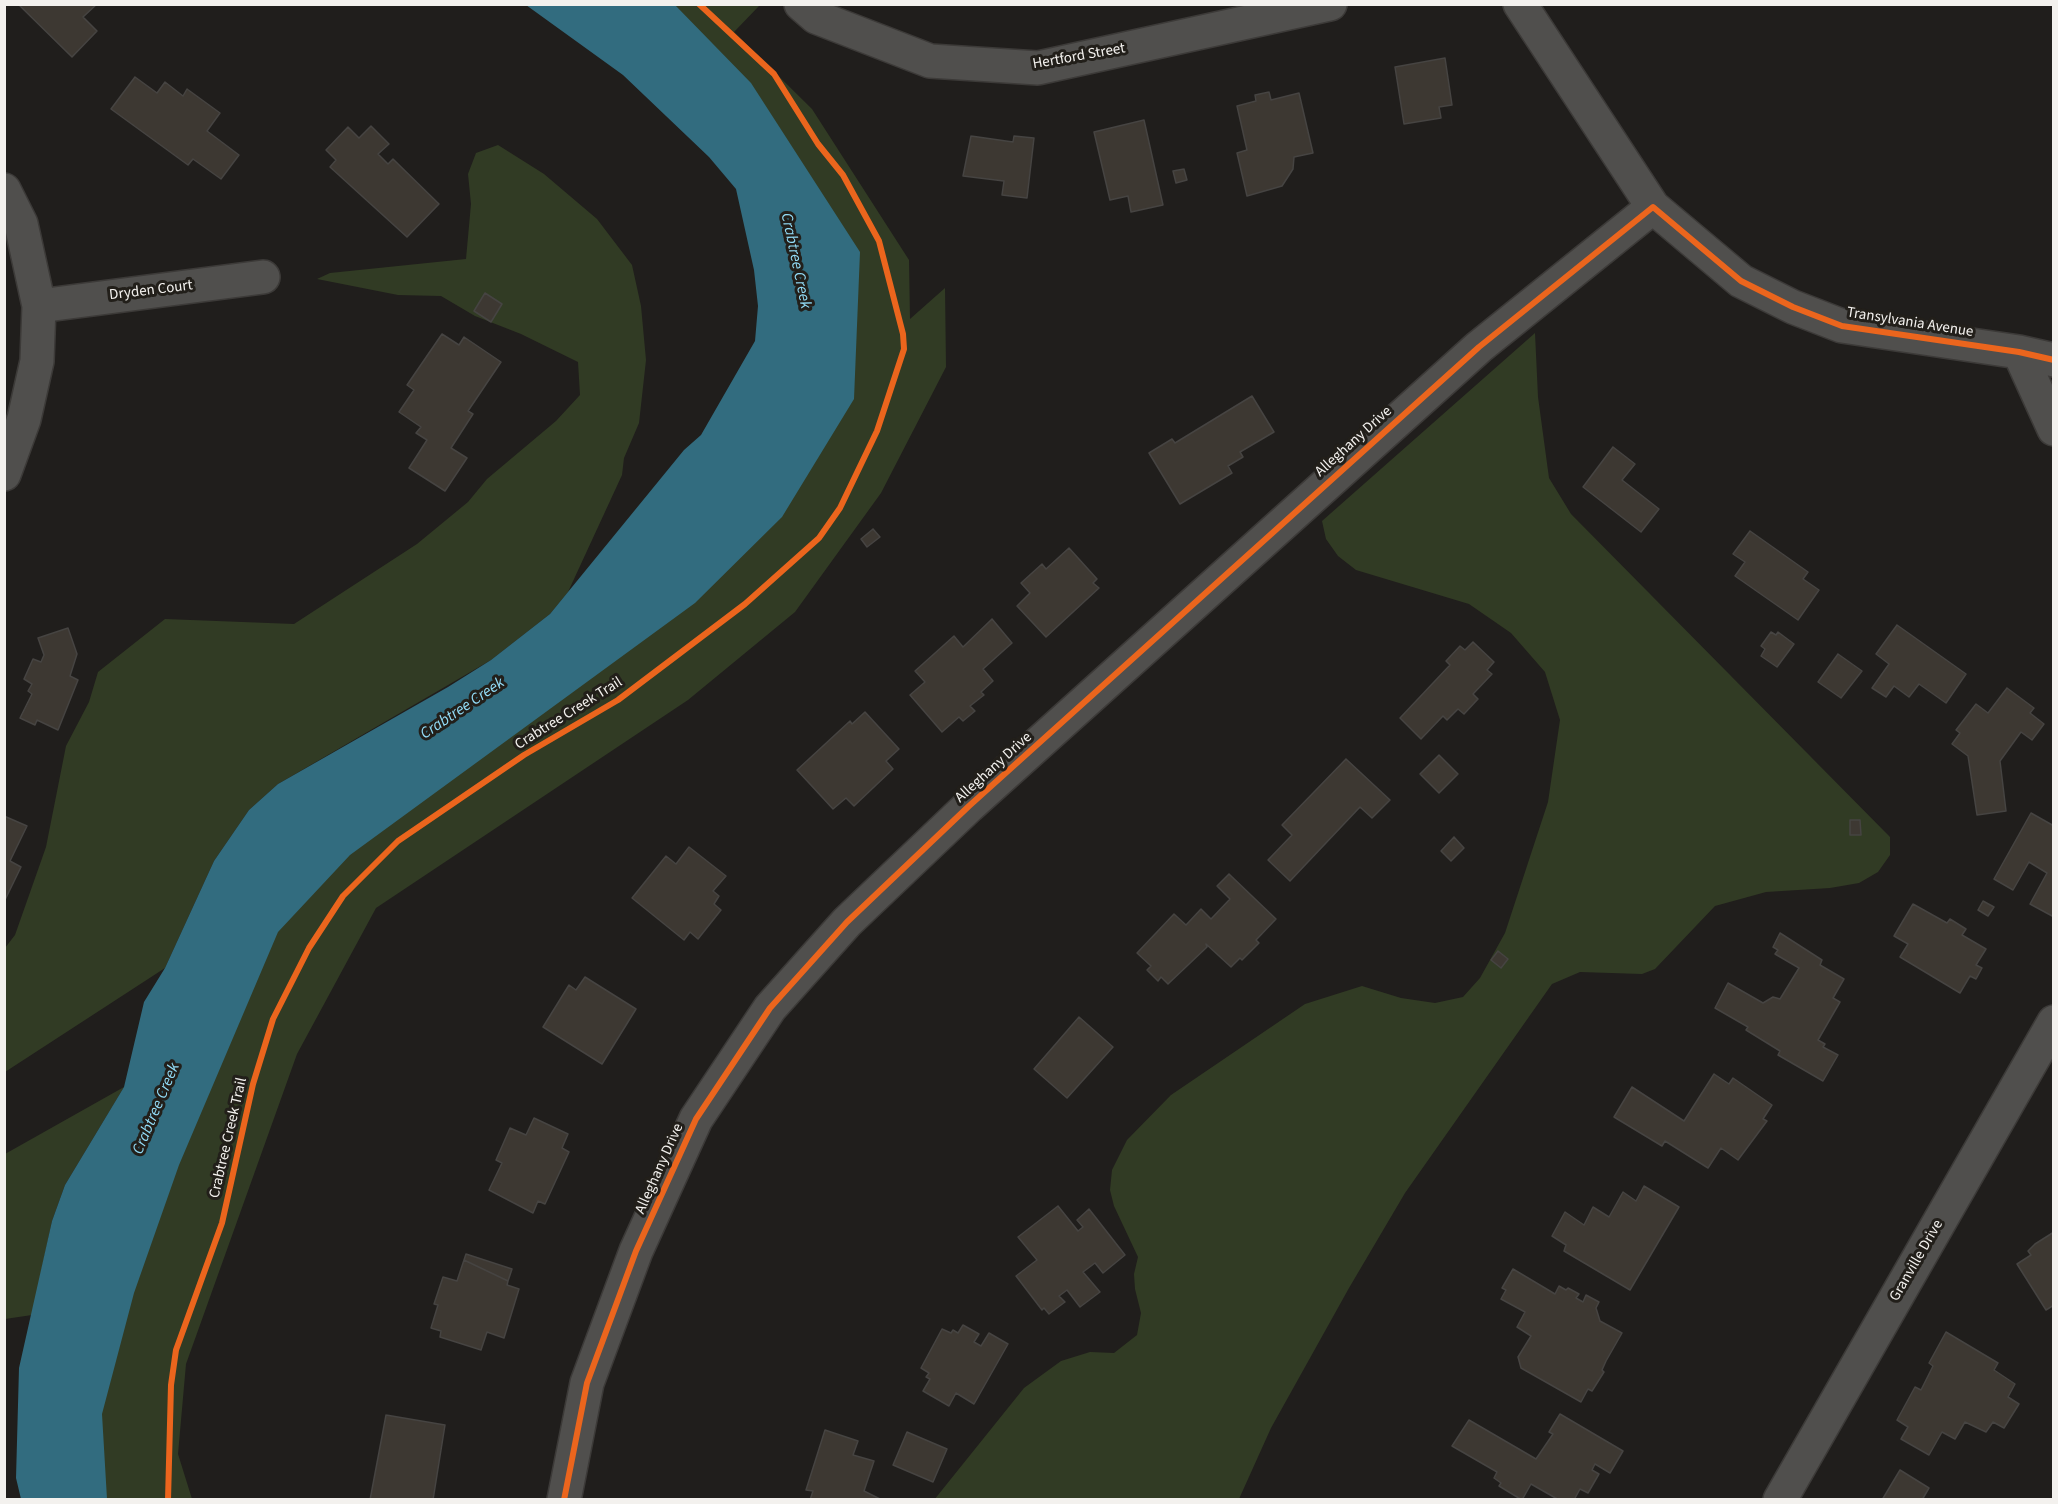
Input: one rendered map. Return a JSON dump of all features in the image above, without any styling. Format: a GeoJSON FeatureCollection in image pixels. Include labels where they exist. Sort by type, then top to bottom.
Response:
{"type":"FeatureCollection","features":[{"type":"Feature","properties":{"kind":"street","name":"Hertford Street"},"geometry":{"type":"LineString","coordinates":[[801,4],[816,17],[930,61],[1038,68],[1330,4]]}},
{"type":"Feature","properties":{"kind":"street","name":"Transylvania Avenue"},"geometry":{"type":"LineString","coordinates":[[1520,4],[1653,207],[1741,281],[1842,326],[2019,352],[2054,360]]}},
{"type":"Feature","properties":{"kind":"street"},"geometry":{"type":"LineString","coordinates":[[4,190],[21,224],[39,306],[37,361],[24,419],[4,474]]}},
{"type":"Feature","properties":{"kind":"street","name":"Alleghany Drive"},"geometry":{"type":"LineString","coordinates":[[564,1500],[587,1383],[636,1251],[696,1119],[770,1008],[847,922],[969,806],[1479,347],[1653,207]]}},
{"type":"Feature","properties":{"kind":"street","name":"Dryden Court"},"geometry":{"type":"LineString","coordinates":[[39,306],[264,277]]}},
{"type":"Feature","properties":{"kind":"street"},"geometry":{"type":"LineString","coordinates":[[2019,352],[2054,429]]}},
{"type":"Feature","properties":{"kind":"street","name":"Granville Drive"},"geometry":{"type":"LineString","coordinates":[[1780,1500],[2054,1022]]}},
{"type":"Feature","properties":{"kind":"green space"},"geometry":{"type":"Polygon","coordinates":[[[593,5],[759,6],[734,32],[812,109],[909,260],[910,319],[945,288],[946,367],[881,493],[795,612],[688,700],[376,908],[297,1054],[186,1364],[178,1454],[192,1499],[66,1499],[198,1001],[609,602],[805,314],[748,156],[593,5]]]}},
{"type":"Feature","properties":{"kind":"green space"},"geometry":{"type":"Polygon","coordinates":[[[498,145],[544,174],[597,219],[632,265],[641,306],[646,360],[639,423],[624,458],[622,475],[568,592],[550,614],[491,660],[278,784],[249,810],[214,861],[165,968],[5,1072],[5,948],[15,935],[46,847],[66,746],[89,702],[98,672],[165,619],[294,624],[417,544],[468,502],[487,479],[556,421],[580,395],[578,362],[521,334],[475,316],[441,296],[398,295],[317,279],[330,273],[466,259],[471,204],[468,174],[476,153],[498,145]]]}},
{"type":"Feature","properties":{"kind":"green space"},"geometry":{"type":"Polygon","coordinates":[[[1535,333],[1538,397],[1549,478],[1571,514],[1890,837],[1890,855],[1878,872],[1859,883],[1830,888],[1766,892],[1715,906],[1655,969],[1642,974],[1580,972],[1552,984],[1405,1193],[1271,1428],[1239,1499],[934,1500],[1024,1388],[1061,1361],[1090,1352],[1114,1353],[1137,1335],[1141,1313],[1134,1274],[1138,1257],[1114,1206],[1110,1190],[1112,1170],[1127,1140],[1171,1095],[1305,1004],[1362,986],[1401,998],[1435,1003],[1463,997],[1480,978],[1505,933],[1548,802],[1560,720],[1545,672],[1511,633],[1469,604],[1356,570],[1338,556],[1326,539],[1322,521],[1535,333]]]}},
{"type":"Feature","properties":{"kind":"green space"},"geometry":{"type":"Polygon","coordinates":[[[124,1087],[65,1185],[52,1221],[32,1315],[5,1319],[5,1154],[124,1087]]]}},
{"type":"Feature","properties":{"kind":"water","name":"Crabtree Creek"},"geometry":{"type":"Polygon","coordinates":[[[526,5],[675,5],[751,83],[860,252],[854,399],[782,517],[695,603],[350,855],[278,932],[179,1165],[134,1293],[102,1414],[107,1499],[21,1499],[16,1478],[19,1368],[52,1221],[65,1185],[124,1087],[144,1002],[165,968],[214,861],[249,810],[278,784],[448,687],[491,660],[550,614],[684,450],[701,435],[755,341],[758,306],[754,270],[736,189],[709,157],[623,75],[526,5]]]}},
{"type":"Feature","properties":{"kind":"building"},"geometry":{"type":"Polygon","coordinates":[[[18,4],[97,4],[83,17],[97,31],[72,57],[18,4]]]}},
{"type":"Feature","properties":{"kind":"building"},"geometry":{"type":"Polygon","coordinates":[[[1445,58],[1452,105],[1439,107],[1441,118],[1404,124],[1395,67],[1445,58]]]}},
{"type":"Feature","properties":{"kind":"building"},"geometry":{"type":"Polygon","coordinates":[[[135,77],[157,93],[165,82],[183,96],[187,89],[220,113],[207,131],[239,155],[221,179],[193,159],[188,165],[111,109],[135,77]]]}},
{"type":"Feature","properties":{"kind":"building"},"geometry":{"type":"Polygon","coordinates":[[[1269,92],[1271,100],[1299,93],[1313,153],[1294,157],[1293,169],[1282,186],[1247,196],[1237,153],[1247,150],[1237,106],[1256,101],[1255,95],[1269,92]]]}},
{"type":"Feature","properties":{"kind":"building"},"geometry":{"type":"Polygon","coordinates":[[[1144,120],[1163,205],[1131,212],[1128,196],[1110,200],[1094,132],[1144,120]]]}},
{"type":"Feature","properties":{"kind":"building"},"geometry":{"type":"Polygon","coordinates":[[[371,126],[389,144],[378,154],[388,164],[393,159],[439,204],[407,237],[330,167],[336,160],[326,150],[348,127],[359,138],[371,126]]]}},
{"type":"Feature","properties":{"kind":"building"},"geometry":{"type":"Polygon","coordinates":[[[971,136],[1013,142],[1014,136],[1034,138],[1027,198],[1002,195],[1004,181],[963,176],[971,136]]]}},
{"type":"Feature","properties":{"kind":"building"},"geometry":{"type":"Polygon","coordinates":[[[1184,169],[1187,180],[1176,183],[1173,171],[1184,169]]]}},
{"type":"Feature","properties":{"kind":"building"},"geometry":{"type":"Polygon","coordinates":[[[485,293],[502,304],[491,322],[474,311],[485,293]]]}},
{"type":"Feature","properties":{"kind":"building"},"geometry":{"type":"Polygon","coordinates":[[[442,334],[459,345],[464,337],[501,362],[468,411],[473,414],[451,448],[467,458],[445,491],[409,468],[427,440],[416,433],[421,427],[399,412],[414,390],[407,385],[442,334]]]}},
{"type":"Feature","properties":{"kind":"building"},"geometry":{"type":"Polygon","coordinates":[[[1252,396],[1274,432],[1240,452],[1243,457],[1228,466],[1232,473],[1180,504],[1149,453],[1172,439],[1175,443],[1252,396]]]}},
{"type":"Feature","properties":{"kind":"building"},"geometry":{"type":"Polygon","coordinates":[[[1613,447],[1635,464],[1622,480],[1659,509],[1641,532],[1583,487],[1613,447]]]}},
{"type":"Feature","properties":{"kind":"building"},"geometry":{"type":"Polygon","coordinates":[[[873,529],[880,537],[867,547],[861,539],[873,529]]]}},
{"type":"Feature","properties":{"kind":"building"},"geometry":{"type":"Polygon","coordinates":[[[1750,531],[1808,572],[1803,579],[1819,590],[1798,620],[1735,576],[1745,562],[1733,554],[1750,531]]]}},
{"type":"Feature","properties":{"kind":"building"},"geometry":{"type":"Polygon","coordinates":[[[1069,548],[1097,579],[1093,583],[1099,588],[1046,637],[1017,606],[1030,593],[1021,583],[1042,564],[1046,569],[1069,548]]]}},
{"type":"Feature","properties":{"kind":"building"},"geometry":{"type":"Polygon","coordinates":[[[992,619],[1012,643],[983,669],[993,681],[981,692],[984,695],[970,706],[975,711],[963,721],[959,717],[942,732],[910,695],[925,682],[915,671],[954,636],[963,647],[992,619]]]}},
{"type":"Feature","properties":{"kind":"building"},"geometry":{"type":"Polygon","coordinates":[[[1897,625],[1966,674],[1946,703],[1919,684],[1909,697],[1894,686],[1886,697],[1872,688],[1889,664],[1876,654],[1897,625]]]}},
{"type":"Feature","properties":{"kind":"building"},"geometry":{"type":"Polygon","coordinates":[[[68,628],[77,654],[70,676],[78,680],[58,730],[37,720],[35,725],[20,718],[32,694],[28,691],[32,684],[24,679],[33,659],[41,662],[44,655],[38,638],[68,628]]]}},
{"type":"Feature","properties":{"kind":"building"},"geometry":{"type":"Polygon","coordinates":[[[1771,632],[1776,635],[1778,632],[1794,644],[1777,667],[1761,656],[1765,649],[1761,646],[1771,632]]]}},
{"type":"Feature","properties":{"kind":"building"},"geometry":{"type":"Polygon","coordinates":[[[1473,642],[1494,662],[1487,670],[1492,674],[1473,694],[1478,699],[1464,714],[1458,709],[1447,720],[1443,716],[1421,739],[1400,718],[1450,665],[1446,661],[1460,646],[1465,650],[1473,642]]]}},
{"type":"Feature","properties":{"kind":"building"},"geometry":{"type":"Polygon","coordinates":[[[1838,654],[1862,671],[1841,698],[1818,682],[1838,654]]]}},
{"type":"Feature","properties":{"kind":"building"},"geometry":{"type":"Polygon","coordinates":[[[2007,688],[2034,708],[2030,713],[2044,724],[2032,740],[2021,732],[2000,761],[2006,811],[1977,815],[1968,756],[1952,744],[1960,733],[1956,730],[1976,704],[1988,713],[2007,688]]]}},
{"type":"Feature","properties":{"kind":"building"},"geometry":{"type":"Polygon","coordinates":[[[865,712],[899,749],[886,761],[893,769],[854,806],[846,798],[833,809],[797,770],[850,721],[852,724],[865,712]]]}},
{"type":"Feature","properties":{"kind":"building"},"geometry":{"type":"Polygon","coordinates":[[[1439,755],[1458,774],[1439,793],[1420,774],[1439,755]]]}},
{"type":"Feature","properties":{"kind":"building"},"geometry":{"type":"Polygon","coordinates":[[[1346,759],[1390,800],[1372,818],[1360,807],[1290,881],[1268,860],[1292,835],[1282,825],[1346,759]]]}},
{"type":"Feature","properties":{"kind":"building"},"geometry":{"type":"Polygon","coordinates":[[[2031,813],[2054,826],[2054,917],[2030,904],[2047,873],[2029,862],[2013,890],[1994,879],[2031,813]]]}},
{"type":"Feature","properties":{"kind":"building"},"geometry":{"type":"Polygon","coordinates":[[[4,816],[27,826],[10,861],[21,867],[4,902],[4,816]]]}},
{"type":"Feature","properties":{"kind":"building"},"geometry":{"type":"Polygon","coordinates":[[[1850,820],[1860,820],[1861,835],[1850,835],[1850,820]]]}},
{"type":"Feature","properties":{"kind":"building"},"geometry":{"type":"Polygon","coordinates":[[[1454,837],[1464,848],[1451,861],[1441,851],[1454,837]]]}},
{"type":"Feature","properties":{"kind":"building"},"geometry":{"type":"Polygon","coordinates":[[[689,847],[726,876],[713,891],[719,896],[714,904],[721,910],[698,939],[690,932],[684,940],[632,898],[666,856],[676,864],[689,847]]]}},
{"type":"Feature","properties":{"kind":"building"},"geometry":{"type":"Polygon","coordinates":[[[1229,874],[1276,919],[1256,940],[1259,943],[1242,960],[1240,958],[1231,967],[1206,944],[1207,947],[1168,984],[1161,977],[1158,981],[1147,970],[1151,966],[1137,953],[1174,914],[1186,925],[1201,909],[1211,919],[1230,899],[1217,886],[1229,874]]]}},
{"type":"Feature","properties":{"kind":"building"},"geometry":{"type":"Polygon","coordinates":[[[1983,901],[1994,907],[1988,916],[1978,910],[1983,901]]]}},
{"type":"Feature","properties":{"kind":"building"},"geometry":{"type":"Polygon","coordinates":[[[1913,904],[1947,923],[1950,919],[1966,929],[1962,935],[1986,949],[1976,965],[1982,968],[1976,979],[1970,976],[1960,993],[1900,957],[1908,944],[1894,936],[1913,904]]]}},
{"type":"Feature","properties":{"kind":"building"},"geometry":{"type":"Polygon","coordinates":[[[1780,933],[1822,960],[1820,965],[1844,979],[1833,998],[1840,1002],[1818,1040],[1825,1044],[1823,1047],[1838,1055],[1823,1081],[1778,1055],[1780,1051],[1746,1030],[1748,1027],[1715,1008],[1728,983],[1763,1003],[1773,997],[1780,999],[1799,968],[1775,954],[1778,950],[1773,947],[1780,933]]]}},
{"type":"Feature","properties":{"kind":"building"},"geometry":{"type":"Polygon","coordinates":[[[1498,951],[1508,959],[1501,968],[1491,960],[1498,951]]]}},
{"type":"Feature","properties":{"kind":"building"},"geometry":{"type":"Polygon","coordinates":[[[585,977],[636,1009],[602,1064],[543,1027],[569,985],[576,990],[585,977]]]}},
{"type":"Feature","properties":{"kind":"building"},"geometry":{"type":"Polygon","coordinates":[[[1079,1017],[1113,1047],[1067,1098],[1034,1069],[1079,1017]]]}},
{"type":"Feature","properties":{"kind":"building"},"geometry":{"type":"Polygon","coordinates":[[[1714,1074],[1729,1084],[1733,1078],[1772,1105],[1763,1119],[1767,1121],[1738,1160],[1721,1148],[1708,1168],[1665,1141],[1662,1146],[1614,1117],[1632,1087],[1684,1121],[1714,1074]]]}},
{"type":"Feature","properties":{"kind":"building"},"geometry":{"type":"Polygon","coordinates":[[[534,1118],[568,1134],[562,1148],[569,1152],[545,1204],[538,1201],[533,1213],[489,1190],[502,1163],[496,1160],[510,1128],[526,1135],[534,1118]]]}},
{"type":"Feature","properties":{"kind":"building"},"geometry":{"type":"Polygon","coordinates":[[[1644,1186],[1679,1207],[1630,1290],[1564,1251],[1566,1245],[1552,1236],[1565,1212],[1584,1225],[1593,1207],[1609,1217],[1623,1192],[1636,1201],[1644,1186]]]}},
{"type":"Feature","properties":{"kind":"building"},"geometry":{"type":"Polygon","coordinates":[[[1058,1206],[1078,1231],[1083,1227],[1077,1220],[1089,1209],[1125,1255],[1103,1273],[1095,1263],[1083,1272],[1100,1292],[1080,1307],[1067,1290],[1059,1296],[1065,1302],[1049,1314],[1044,1308],[1042,1310],[1016,1276],[1037,1260],[1018,1237],[1058,1206]]]}},
{"type":"Feature","properties":{"kind":"building"},"geometry":{"type":"Polygon","coordinates":[[[2054,1232],[2054,1305],[2046,1310],[2017,1264],[2031,1255],[2028,1251],[2035,1244],[2054,1232]]]}},
{"type":"Feature","properties":{"kind":"building"},"geometry":{"type":"Polygon","coordinates":[[[466,1254],[512,1269],[508,1281],[464,1260],[466,1254]]]}},
{"type":"Feature","properties":{"kind":"building"},"geometry":{"type":"Polygon","coordinates":[[[464,1260],[508,1281],[507,1285],[519,1289],[504,1338],[487,1332],[481,1350],[440,1337],[441,1331],[431,1328],[438,1305],[434,1304],[443,1277],[457,1281],[464,1260]]]}},
{"type":"Feature","properties":{"kind":"building"},"geometry":{"type":"Polygon","coordinates":[[[1513,1269],[1555,1294],[1559,1286],[1579,1294],[1576,1298],[1583,1302],[1586,1295],[1599,1302],[1596,1308],[1600,1321],[1622,1333],[1606,1361],[1602,1370],[1604,1372],[1592,1391],[1588,1389],[1581,1402],[1521,1368],[1518,1357],[1531,1336],[1517,1327],[1525,1312],[1501,1299],[1506,1290],[1502,1288],[1513,1269]]]}},
{"type":"Feature","properties":{"kind":"building"},"geometry":{"type":"Polygon","coordinates":[[[963,1325],[979,1334],[974,1342],[981,1346],[989,1333],[1008,1344],[974,1404],[956,1393],[949,1406],[923,1391],[930,1379],[926,1377],[929,1373],[921,1368],[942,1329],[958,1333],[963,1325]]]}},
{"type":"Feature","properties":{"kind":"building"},"geometry":{"type":"Polygon","coordinates":[[[1946,1332],[1998,1363],[1994,1370],[2015,1384],[2008,1397],[2019,1404],[2004,1428],[1993,1422],[1986,1432],[1965,1422],[1955,1439],[1942,1432],[1929,1455],[1901,1439],[1908,1427],[1897,1420],[1915,1387],[1921,1390],[1933,1366],[1929,1363],[1946,1332]]]}},
{"type":"Feature","properties":{"kind":"building"},"geometry":{"type":"Polygon","coordinates":[[[1560,1414],[1623,1451],[1610,1473],[1595,1464],[1592,1470],[1599,1474],[1588,1493],[1580,1489],[1574,1500],[1559,1500],[1531,1484],[1522,1500],[1499,1486],[1501,1483],[1494,1478],[1497,1472],[1452,1446],[1469,1420],[1536,1459],[1553,1434],[1549,1432],[1560,1414]]]}},
{"type":"Feature","properties":{"kind":"building"},"geometry":{"type":"Polygon","coordinates":[[[386,1415],[445,1425],[433,1500],[370,1500],[386,1415]]]}},
{"type":"Feature","properties":{"kind":"building"},"geometry":{"type":"Polygon","coordinates":[[[825,1430],[858,1441],[853,1455],[874,1461],[864,1491],[882,1500],[810,1500],[813,1491],[806,1490],[825,1430]]]}},
{"type":"Feature","properties":{"kind":"building"},"geometry":{"type":"Polygon","coordinates":[[[907,1432],[947,1449],[933,1482],[893,1465],[907,1432]]]}},
{"type":"Feature","properties":{"kind":"building"},"geometry":{"type":"Polygon","coordinates":[[[1900,1470],[1929,1488],[1922,1500],[1882,1500],[1900,1470]]]}},
{"type":"Feature","properties":{"kind":"cycle path","name":"Crabtree Creek Trail"},"geometry":{"type":"LineString","coordinates":[[168,1500],[171,1385],[176,1350],[222,1223],[253,1084],[273,1019],[309,948],[343,896],[398,841],[524,755],[618,700],[745,604],[819,538],[840,508],[877,431],[904,349],[903,334],[879,241],[843,175],[818,144],[774,74],[699,4]]}},
{"type":"Feature","properties":{"kind":"cycle path"},"geometry":{"type":"LineString","coordinates":[[564,1500],[587,1383],[636,1251],[696,1119],[770,1008],[847,922],[969,806],[1479,347],[1653,207],[1741,281],[1793,307],[1842,326],[2019,352],[2054,360]]}}]}
